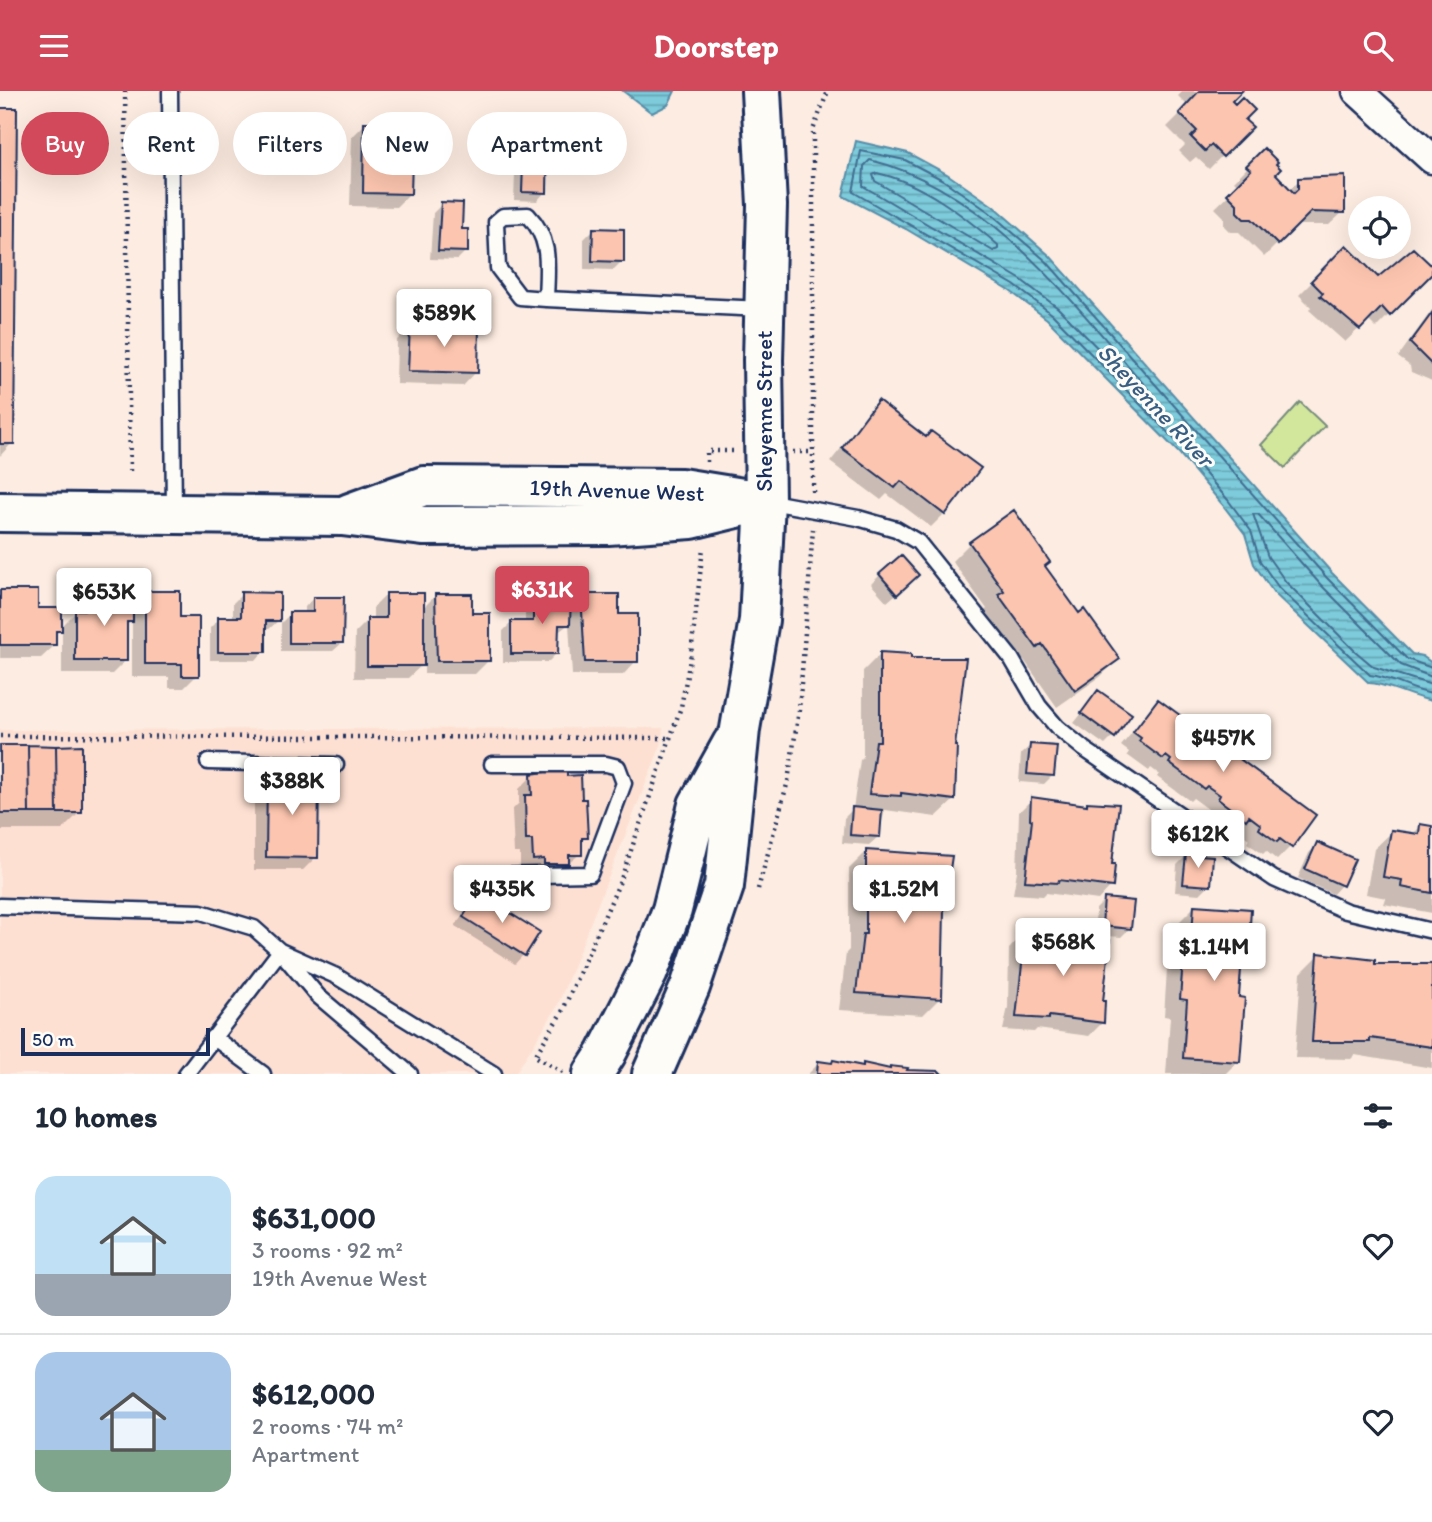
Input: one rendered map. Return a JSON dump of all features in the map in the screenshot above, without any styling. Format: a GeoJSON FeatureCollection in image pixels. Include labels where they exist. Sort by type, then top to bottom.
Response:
{"type":"FeatureCollection","features":[{"type":"Feature","properties":{"kind":"main road","name":"Sheyenne Street"},"geometry":{"type":"LineString","coordinates":[[652,1074],[690,987],[724,886],[740,729],[759,620],[765,501],[764,309],[767,205],[761,91]]}},
{"type":"Feature","properties":{"kind":"main road","name":"19th Avenue West"},"geometry":{"type":"LineString","coordinates":[[0,512],[342,516],[424,486],[681,488],[765,501]]}},
{"type":"Feature","properties":{"kind":"main road","name":"Sheyenne Street"},"geometry":{"type":"LineString","coordinates":[[593,1074],[648,972],[671,910],[698,805],[740,729]]}},
{"type":"Feature","properties":{"kind":"street"},"geometry":{"type":"LineString","coordinates":[[1357,91],[1432,159]]}},
{"type":"Feature","properties":{"kind":"lane"},"geometry":{"type":"LineString","coordinates":[[170,91],[174,514]]}},
{"type":"Feature","properties":{"kind":"lane"},"geometry":{"type":"LineString","coordinates":[[546,299],[547,261],[543,230],[528,215],[503,216],[496,222],[498,268],[520,296],[546,299],[764,309]]}},
{"type":"Feature","properties":{"kind":"lane"},"geometry":{"type":"LineString","coordinates":[[765,501],[858,518],[896,529],[918,542],[1011,658],[1039,706],[1057,727],[1084,749],[1274,879],[1346,911],[1432,932]]}},
{"type":"Feature","properties":{"kind":"lane"},"geometry":{"type":"LineString","coordinates":[[208,762],[336,765]]}},
{"type":"Feature","properties":{"kind":"lane"},"geometry":{"type":"LineString","coordinates":[[492,764],[606,764],[618,767],[624,783],[590,874],[493,876]]}},
{"type":"Feature","properties":{"kind":"lane"},"geometry":{"type":"LineString","coordinates":[[0,906],[201,912],[254,928],[280,951],[318,996],[410,1074]]}},
{"type":"Feature","properties":{"kind":"lane"},"geometry":{"type":"LineString","coordinates":[[186,1074],[280,951]]}},
{"type":"Feature","properties":{"kind":"lane"},"geometry":{"type":"LineString","coordinates":[[280,951],[336,976],[494,1074]]}},
{"type":"Feature","properties":{"kind":"lane"},"geometry":{"type":"LineString","coordinates":[[213,1037],[263,1074]]}},
{"type":"Feature","properties":{"kind":"path"},"geometry":{"type":"LineString","coordinates":[[125,91],[130,474]]}},
{"type":"Feature","properties":{"kind":"path"},"geometry":{"type":"LineString","coordinates":[[0,736],[670,738]]}},
{"type":"Feature","properties":{"kind":"path"},"geometry":{"type":"LineString","coordinates":[[535,1056],[567,1074]]}},
{"type":"Feature","properties":{"kind":"shaded area"},"geometry":{"type":"Polygon","coordinates":[[[663,728],[661,745],[557,1007],[515,1074],[0,1074],[0,730],[663,728]]]}},
{"type":"Feature","properties":{"kind":"green space"},"geometry":{"type":"Polygon","coordinates":[[[1300,402],[1325,426],[1285,468],[1261,445],[1300,402]]]}},
{"type":"Feature","properties":{"kind":"water"},"geometry":{"type":"Polygon","coordinates":[[[623,91],[675,91],[668,105],[652,113],[623,91]]]}},
{"type":"Feature","properties":{"kind":"water","name":"Sheyenne River"},"geometry":{"type":"Polygon","coordinates":[[[856,141],[908,153],[947,174],[993,206],[1050,256],[1332,573],[1412,654],[1422,656],[1432,663],[1432,701],[1369,683],[1274,593],[1254,564],[1245,534],[1222,504],[1179,453],[1047,319],[1010,291],[906,229],[843,196],[856,141]]]}},
{"type":"Feature","properties":{"kind":"building"},"geometry":{"type":"Polygon","coordinates":[[[1199,91],[1242,91],[1232,101],[1235,104],[1242,97],[1255,110],[1245,120],[1253,127],[1223,157],[1211,145],[1205,151],[1191,137],[1197,131],[1179,113],[1199,91]]]}},
{"type":"Feature","properties":{"kind":"building"},"geometry":{"type":"Polygon","coordinates":[[[0,108],[17,108],[14,444],[0,444],[0,108]]]}},
{"type":"Feature","properties":{"kind":"building"},"geometry":{"type":"Polygon","coordinates":[[[1264,148],[1278,162],[1276,164],[1281,169],[1276,174],[1294,193],[1298,189],[1298,178],[1345,176],[1345,213],[1311,212],[1278,245],[1252,219],[1244,219],[1237,212],[1237,204],[1227,194],[1251,170],[1246,166],[1264,148]]]}},
{"type":"Feature","properties":{"kind":"building"},"geometry":{"type":"Polygon","coordinates":[[[363,175],[412,175],[411,194],[363,193],[363,175]]]}},
{"type":"Feature","properties":{"kind":"building"},"geometry":{"type":"Polygon","coordinates":[[[523,175],[547,175],[547,193],[522,192],[523,175]]]}},
{"type":"Feature","properties":{"kind":"building"},"geometry":{"type":"Polygon","coordinates":[[[441,202],[463,203],[462,229],[468,229],[468,252],[438,251],[441,202]]]}},
{"type":"Feature","properties":{"kind":"building"},"geometry":{"type":"Polygon","coordinates":[[[593,228],[624,229],[624,262],[592,261],[593,228]]]}},
{"type":"Feature","properties":{"kind":"building"},"geometry":{"type":"Polygon","coordinates":[[[1346,245],[1348,259],[1360,259],[1378,277],[1400,259],[1411,259],[1413,248],[1432,266],[1432,274],[1390,316],[1382,307],[1360,330],[1320,296],[1323,293],[1311,281],[1346,245]]]}},
{"type":"Feature","properties":{"kind":"building"},"geometry":{"type":"Polygon","coordinates":[[[1432,313],[1432,365],[1410,343],[1432,313]]]}},
{"type":"Feature","properties":{"kind":"building"},"geometry":{"type":"Polygon","coordinates":[[[410,325],[479,326],[478,373],[408,371],[410,325]]]}},
{"type":"Feature","properties":{"kind":"building"},"geometry":{"type":"Polygon","coordinates":[[[878,400],[926,437],[931,431],[981,468],[945,515],[901,481],[895,488],[842,448],[878,400]]]}},
{"type":"Feature","properties":{"kind":"building"},"geometry":{"type":"Polygon","coordinates":[[[1014,510],[1050,562],[1045,566],[1079,613],[1084,609],[1120,659],[1075,691],[1042,644],[1037,648],[998,594],[1004,591],[969,542],[1014,510]]]}},
{"type":"Feature","properties":{"kind":"building"},"geometry":{"type":"Polygon","coordinates":[[[901,555],[919,575],[897,595],[879,574],[901,555]]]}},
{"type":"Feature","properties":{"kind":"building"},"geometry":{"type":"Polygon","coordinates":[[[0,590],[38,590],[38,608],[62,608],[62,631],[56,631],[56,645],[0,645],[0,590]]]}},
{"type":"Feature","properties":{"kind":"building"},"geometry":{"type":"Polygon","coordinates":[[[96,591],[133,591],[133,622],[127,622],[127,661],[75,661],[75,610],[96,610],[96,591]]]}},
{"type":"Feature","properties":{"kind":"building"},"geometry":{"type":"Polygon","coordinates":[[[145,591],[180,591],[180,617],[199,617],[199,676],[182,676],[182,664],[145,664],[145,591]]]}},
{"type":"Feature","properties":{"kind":"building"},"geometry":{"type":"Polygon","coordinates":[[[241,592],[280,593],[280,621],[266,621],[266,652],[218,652],[218,617],[241,617],[241,592]]]}},
{"type":"Feature","properties":{"kind":"building"},"geometry":{"type":"Polygon","coordinates":[[[386,593],[424,593],[424,666],[367,666],[367,618],[386,618],[386,593]]]}},
{"type":"Feature","properties":{"kind":"building"},"geometry":{"type":"Polygon","coordinates":[[[435,594],[472,594],[472,613],[490,613],[490,661],[437,661],[435,594]]]}},
{"type":"Feature","properties":{"kind":"building"},"geometry":{"type":"Polygon","coordinates":[[[581,594],[619,594],[619,614],[638,614],[638,662],[585,662],[581,594]]]}},
{"type":"Feature","properties":{"kind":"building"},"geometry":{"type":"Polygon","coordinates":[[[533,595],[571,595],[570,625],[559,625],[558,654],[511,654],[511,621],[533,621],[533,595]]]}},
{"type":"Feature","properties":{"kind":"building"},"geometry":{"type":"Polygon","coordinates":[[[313,597],[344,597],[343,643],[289,643],[289,612],[313,612],[313,597]]]}},
{"type":"Feature","properties":{"kind":"building"},"geometry":{"type":"Polygon","coordinates":[[[880,652],[911,654],[911,658],[966,658],[955,746],[955,800],[901,793],[901,796],[869,794],[876,741],[880,741],[880,652]]]}},
{"type":"Feature","properties":{"kind":"building"},"geometry":{"type":"Polygon","coordinates":[[[1098,690],[1132,714],[1115,738],[1081,713],[1098,690]]]}},
{"type":"Feature","properties":{"kind":"building"},"geometry":{"type":"Polygon","coordinates":[[[1158,699],[1316,815],[1292,848],[1280,839],[1277,842],[1259,829],[1261,825],[1249,816],[1246,820],[1218,799],[1220,795],[1207,786],[1204,789],[1169,763],[1171,760],[1166,756],[1163,759],[1139,741],[1141,738],[1133,732],[1158,699]]]}},
{"type":"Feature","properties":{"kind":"building"},"geometry":{"type":"Polygon","coordinates":[[[1030,744],[1057,746],[1054,776],[1027,774],[1030,744]]]}},
{"type":"Feature","properties":{"kind":"building"},"geometry":{"type":"Polygon","coordinates":[[[0,745],[28,745],[29,813],[0,813],[0,745]]]}},
{"type":"Feature","properties":{"kind":"building"},"geometry":{"type":"Polygon","coordinates":[[[28,745],[56,746],[57,813],[29,813],[28,745]]]}},
{"type":"Feature","properties":{"kind":"building"},"geometry":{"type":"Polygon","coordinates":[[[82,745],[82,813],[57,813],[56,746],[82,745]]]}},
{"type":"Feature","properties":{"kind":"building"},"geometry":{"type":"Polygon","coordinates":[[[567,769],[567,776],[581,775],[582,799],[586,799],[588,838],[582,838],[582,855],[569,855],[569,864],[544,864],[544,859],[533,860],[532,840],[526,840],[525,795],[532,795],[531,774],[567,769]]]}},
{"type":"Feature","properties":{"kind":"building"},"geometry":{"type":"Polygon","coordinates":[[[274,772],[286,772],[286,778],[319,778],[318,858],[266,857],[267,778],[274,778],[274,772]]]}},
{"type":"Feature","properties":{"kind":"building"},"geometry":{"type":"Polygon","coordinates":[[[1031,797],[1087,805],[1087,802],[1119,804],[1112,864],[1115,864],[1113,887],[1059,880],[1058,883],[1025,881],[1032,820],[1031,797]]]}},
{"type":"Feature","properties":{"kind":"building"},"geometry":{"type":"Polygon","coordinates":[[[852,807],[882,810],[880,837],[850,835],[852,807]]]}},
{"type":"Feature","properties":{"kind":"building"},"geometry":{"type":"Polygon","coordinates":[[[1420,824],[1432,826],[1432,893],[1401,887],[1402,880],[1383,877],[1391,830],[1419,834],[1420,824]]]}},
{"type":"Feature","properties":{"kind":"building"},"geometry":{"type":"Polygon","coordinates":[[[1317,842],[1355,859],[1343,886],[1305,869],[1317,842]]]}},
{"type":"Feature","properties":{"kind":"building"},"geometry":{"type":"Polygon","coordinates":[[[866,850],[952,856],[944,910],[942,999],[856,993],[863,934],[866,934],[866,850]]]}},
{"type":"Feature","properties":{"kind":"building"},"geometry":{"type":"Polygon","coordinates":[[[1186,854],[1213,856],[1211,886],[1183,884],[1186,854]]]}},
{"type":"Feature","properties":{"kind":"building"},"geometry":{"type":"Polygon","coordinates":[[[478,893],[540,932],[525,956],[463,917],[478,893]]]}},
{"type":"Feature","properties":{"kind":"building"},"geometry":{"type":"Polygon","coordinates":[[[1104,898],[1134,901],[1131,929],[1102,926],[1104,898]]]}},
{"type":"Feature","properties":{"kind":"building"},"geometry":{"type":"Polygon","coordinates":[[[1194,905],[1251,909],[1249,941],[1243,941],[1239,997],[1245,998],[1240,1062],[1183,1058],[1187,1000],[1180,999],[1185,934],[1192,934],[1194,905]]]}},
{"type":"Feature","properties":{"kind":"building"},"geometry":{"type":"Polygon","coordinates":[[[1022,934],[1078,941],[1078,938],[1110,940],[1103,1001],[1104,1023],[1049,1016],[1049,1019],[1016,1017],[1023,956],[1020,956],[1022,934]]]}},
{"type":"Feature","properties":{"kind":"building"},"geometry":{"type":"Polygon","coordinates":[[[1318,953],[1375,960],[1375,964],[1432,964],[1432,1047],[1370,1038],[1370,1042],[1312,1042],[1318,953]]]}},
{"type":"Feature","properties":{"kind":"building"},"geometry":{"type":"Polygon","coordinates":[[[833,1060],[890,1069],[890,1066],[908,1068],[907,1070],[939,1071],[942,1074],[817,1074],[818,1061],[832,1063],[833,1060]]]}}]}
